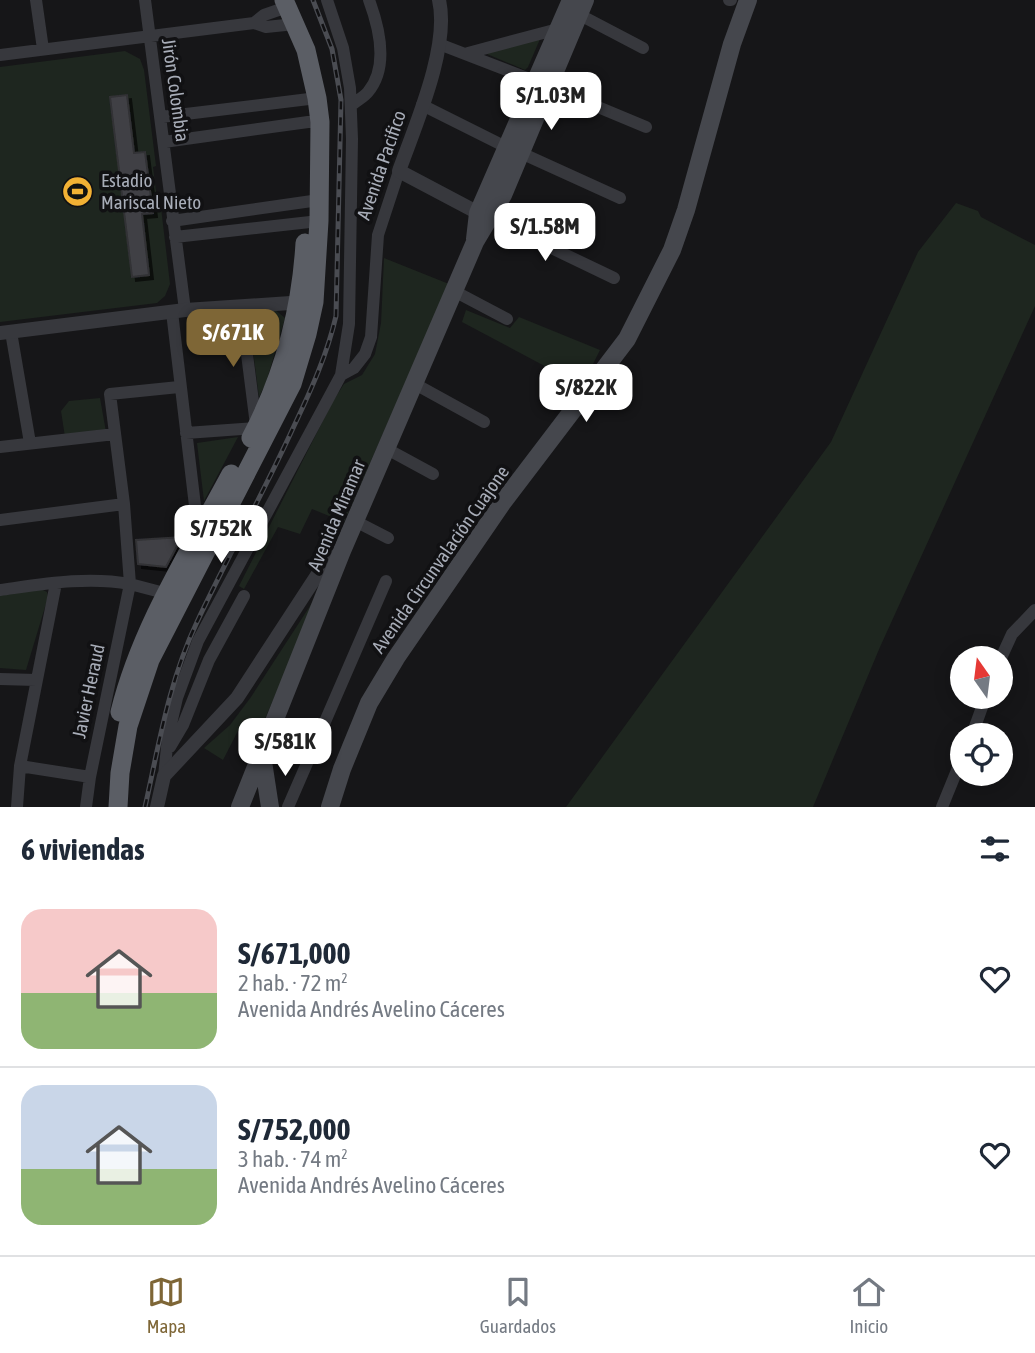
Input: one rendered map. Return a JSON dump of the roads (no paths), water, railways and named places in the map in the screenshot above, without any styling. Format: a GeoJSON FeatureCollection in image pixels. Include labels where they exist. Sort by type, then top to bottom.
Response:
{"type":"FeatureCollection","features":[{"type":"Feature","properties":{"kind":"highway"},"geometry":{"type":"LineString","coordinates":[[107,807],[112,748],[132,669],[292,384],[307,334],[306,302],[313,221],[314,122],[312,99],[299,67],[283,11]]}},
{"type":"Feature","properties":{"kind":"highway"},"geometry":{"type":"LineString","coordinates":[[118,807],[124,746],[136,699],[150,660],[199,535],[256,428],[306,302]]}},
{"type":"Feature","properties":{"kind":"main road","name":"Avenida Circunvalación Cuajone"},"geometry":{"type":"LineString","coordinates":[[330,807],[342,769],[369,703],[396,658],[503,502],[626,339],[672,250],[686,210],[732,44],[748,0]]}},
{"type":"Feature","properties":{"kind":"main road","name":"Avenida Miramar"},"geometry":{"type":"LineString","coordinates":[[542,84],[558,29],[579,5]]}},
{"type":"Feature","properties":{"kind":"main road","name":"Avenida Miramar"},"geometry":{"type":"LineString","coordinates":[[240,807],[342,551],[484,216],[579,5]]}},
{"type":"Feature","properties":{"kind":"main road"},"geometry":{"type":"LineString","coordinates":[[262,754],[270,807]]}},
{"type":"Feature","properties":{"kind":"street"},"geometry":{"type":"LineString","coordinates":[[36,0],[43,49]]}},
{"type":"Feature","properties":{"kind":"street","name":"Jirón Colombia"},"geometry":{"type":"LineString","coordinates":[[145,0],[175,237],[179,387],[199,535]]}},
{"type":"Feature","properties":{"kind":"street"},"geometry":{"type":"LineString","coordinates":[[157,807],[177,698],[198,641],[341,375],[349,324],[351,106],[345,58],[327,0]]}},
{"type":"Feature","properties":{"kind":"street"},"geometry":{"type":"LineString","coordinates":[[351,106],[368,92],[377,75],[381,43],[369,0]]}},
{"type":"Feature","properties":{"kind":"street","name":"Avenida Pacifico"},"geometry":{"type":"LineString","coordinates":[[341,375],[354,368],[365,354],[371,337],[378,235],[422,105],[439,44],[439,0]]}},
{"type":"Feature","properties":{"kind":"street"},"geometry":{"type":"LineString","coordinates":[[579,5],[643,48]]}},
{"type":"Feature","properties":{"kind":"street"},"geometry":{"type":"LineString","coordinates":[[0,55],[254,23],[264,15],[283,11]]}},
{"type":"Feature","properties":{"kind":"street"},"geometry":{"type":"LineString","coordinates":[[468,53],[558,29]]}},
{"type":"Feature","properties":{"kind":"street"},"geometry":{"type":"LineString","coordinates":[[439,44],[468,53],[646,127]]}},
{"type":"Feature","properties":{"kind":"street"},"geometry":{"type":"LineString","coordinates":[[161,117],[312,99]]}},
{"type":"Feature","properties":{"kind":"street"},"geometry":{"type":"LineString","coordinates":[[422,105],[620,198]]}},
{"type":"Feature","properties":{"kind":"street"},"geometry":{"type":"LineString","coordinates":[[164,142],[314,122]]}},
{"type":"Feature","properties":{"kind":"street"},"geometry":{"type":"LineString","coordinates":[[399,172],[614,278]]}},
{"type":"Feature","properties":{"kind":"street"},"geometry":{"type":"LineString","coordinates":[[172,221],[313,200]]}},
{"type":"Feature","properties":{"kind":"street"},"geometry":{"type":"LineString","coordinates":[[175,237],[313,221]]}},
{"type":"Feature","properties":{"kind":"street"},"geometry":{"type":"LineString","coordinates":[[454,290],[507,319]]}},
{"type":"Feature","properties":{"kind":"street"},"geometry":{"type":"LineString","coordinates":[[30,443],[5,332],[178,311],[306,302]]}},
{"type":"Feature","properties":{"kind":"street"},"geometry":{"type":"LineString","coordinates":[[186,433],[256,428],[242,307]]}},
{"type":"Feature","properties":{"kind":"street"},"geometry":{"type":"LineString","coordinates":[[415,384],[484,422]]}},
{"type":"Feature","properties":{"kind":"street","name":"Javier Heraud"},"geometry":{"type":"LineString","coordinates":[[86,807],[130,584],[124,504],[110,394],[179,387]]}},
{"type":"Feature","properties":{"kind":"street"},"geometry":{"type":"LineString","coordinates":[[0,447],[115,434]]}},
{"type":"Feature","properties":{"kind":"street"},"geometry":{"type":"LineString","coordinates":[[387,449],[433,474]]}},
{"type":"Feature","properties":{"kind":"street"},"geometry":{"type":"LineString","coordinates":[[0,520],[124,504]]}},
{"type":"Feature","properties":{"kind":"street"},"geometry":{"type":"LineString","coordinates":[[355,521],[388,538]]}},
{"type":"Feature","properties":{"kind":"street"},"geometry":{"type":"LineString","coordinates":[[164,776],[237,698],[326,562],[342,551]]}},
{"type":"Feature","properties":{"kind":"street"},"geometry":{"type":"LineString","coordinates":[[0,590],[111,580],[174,596]]}},
{"type":"Feature","properties":{"kind":"street"},"geometry":{"type":"LineString","coordinates":[[288,807],[386,582]]}},
{"type":"Feature","properties":{"kind":"street"},"geometry":{"type":"LineString","coordinates":[[17,807],[20,766],[56,583]]}},
{"type":"Feature","properties":{"kind":"street"},"geometry":{"type":"LineString","coordinates":[[167,754],[183,725],[209,660],[243,596]]}},
{"type":"Feature","properties":{"kind":"street"},"geometry":{"type":"LineString","coordinates":[[1006,646],[1012,635],[1035,610]]}},
{"type":"Feature","properties":{"kind":"street"},"geometry":{"type":"LineString","coordinates":[[0,679],[36,680]]}},
{"type":"Feature","properties":{"kind":"street"},"geometry":{"type":"LineString","coordinates":[[20,766],[90,777]]}},
{"type":"Feature","properties":{"kind":"street"},"geometry":{"type":"LineString","coordinates":[[942,807],[951,786]]}},
{"type":"Feature","properties":{"kind":"railway"},"geometry":{"type":"LineString","coordinates":[[145,807],[166,713],[187,644],[306,399],[336,316],[341,100],[332,49],[313,0]]}},
{"type":"Feature","properties":{"kind":"place","name":"Estadio Mariscal Nieto"},"geometry":{"type":"Point","coordinates":[78,191]}}]}
